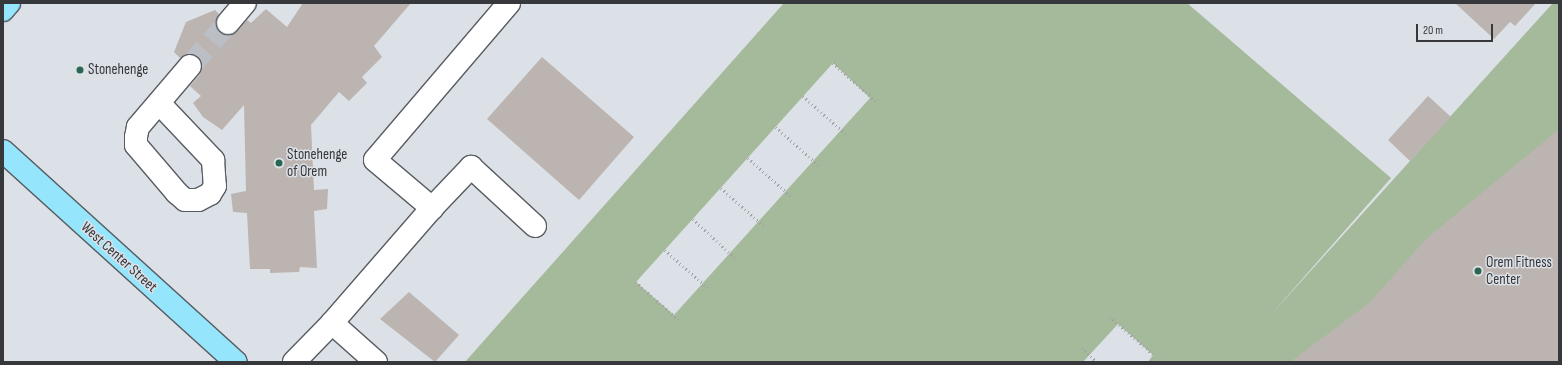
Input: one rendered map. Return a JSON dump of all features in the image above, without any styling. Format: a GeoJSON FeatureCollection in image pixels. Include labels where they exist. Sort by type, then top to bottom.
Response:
{"type":"FeatureCollection","features":[{"type":"Feature","properties":{"kind":"main road"},"geometry":{"type":"LineString","coordinates":[[3,10],[9,3]]}},
{"type":"Feature","properties":{"kind":"main road","name":"West Center Street"},"geometry":{"type":"LineString","coordinates":[[3,152],[236,362]]}},
{"type":"Feature","properties":{"kind":"lane"},"geometry":{"type":"LineString","coordinates":[[228,23],[245,3]]}},
{"type":"Feature","properties":{"kind":"lane"},"geometry":{"type":"LineString","coordinates":[[432,208],[375,160],[509,3]]}},
{"type":"Feature","properties":{"kind":"lane"},"geometry":{"type":"LineString","coordinates":[[159,103],[190,66]]}},
{"type":"Feature","properties":{"kind":"lane"},"geometry":{"type":"LineString","coordinates":[[294,362],[332,323],[432,208],[471,167],[535,226]]}},
{"type":"Feature","properties":{"kind":"lane"},"geometry":{"type":"LineString","coordinates":[[332,323],[376,362]]}},
{"type":"Feature","properties":{"kind":"path"},"geometry":{"type":"LineString","coordinates":[[833,63],[877,102]]}},
{"type":"Feature","properties":{"kind":"path"},"geometry":{"type":"LineString","coordinates":[[803,96],[847,135]]}},
{"type":"Feature","properties":{"kind":"path"},"geometry":{"type":"LineString","coordinates":[[776,127],[820,166]]}},
{"type":"Feature","properties":{"kind":"path"},"geometry":{"type":"LineString","coordinates":[[748,158],[792,197]]}},
{"type":"Feature","properties":{"kind":"path"},"geometry":{"type":"LineString","coordinates":[[721,188],[765,227]]}},
{"type":"Feature","properties":{"kind":"path"},"geometry":{"type":"LineString","coordinates":[[692,219],[736,259]]}},
{"type":"Feature","properties":{"kind":"path"},"geometry":{"type":"LineString","coordinates":[[665,250],[709,289]]}},
{"type":"Feature","properties":{"kind":"path"},"geometry":{"type":"LineString","coordinates":[[636,282],[680,321]]}},
{"type":"Feature","properties":{"kind":"path"},"geometry":{"type":"LineString","coordinates":[[1110,317],[1154,355]]}},
{"type":"Feature","properties":{"kind":"path"},"geometry":{"type":"LineString","coordinates":[[1082,348],[1097,362]]}},
{"type":"Feature","properties":{"kind":"green space"},"geometry":{"type":"Polygon","coordinates":[[[784,3],[1187,3],[1391,178],[1268,318],[1553,3],[1559,3],[1559,362],[1148,362],[1153,355],[1118,324],[1083,362],[465,362],[784,3]],[[833,63],[636,282],[674,315],[870,98],[833,63]]]}},
{"type":"Feature","properties":{"kind":"building","name":"Stonehenge of Orem"},"geometry":{"type":"Polygon","coordinates":[[[303,3],[411,3],[374,46],[382,57],[362,77],[367,83],[349,101],[339,92],[311,125],[314,190],[328,189],[327,209],[314,211],[317,268],[300,267],[299,272],[270,273],[270,269],[250,269],[247,213],[233,212],[231,194],[246,191],[244,105],[222,130],[203,117],[193,103],[201,96],[190,86],[200,74],[202,61],[193,54],[180,58],[174,52],[186,22],[215,10],[219,14],[216,28],[226,35],[237,31],[247,20],[251,23],[266,9],[287,27],[303,3]]]}},
{"type":"Feature","properties":{"kind":"building"},"geometry":{"type":"Polygon","coordinates":[[[1455,3],[1536,3],[1515,26],[1510,22],[1494,39],[1455,3]]]}},
{"type":"Feature","properties":{"kind":"building"},"geometry":{"type":"Polygon","coordinates":[[[542,57],[634,137],[579,200],[487,119],[542,57]]]}},
{"type":"Feature","properties":{"kind":"building"},"geometry":{"type":"Polygon","coordinates":[[[1428,96],[1451,117],[1410,161],[1388,140],[1428,96]]]}},
{"type":"Feature","properties":{"kind":"building","name":"Orem Fitness Center"},"geometry":{"type":"Polygon","coordinates":[[[1559,129],[1559,362],[1290,362],[1369,303],[1426,239],[1559,129]]]}},
{"type":"Feature","properties":{"kind":"building"},"geometry":{"type":"Polygon","coordinates":[[[409,292],[459,335],[435,362],[380,319],[409,292]]]}},
{"type":"Feature","properties":{"kind":"tunnel"},"geometry":{"type":"LineString","coordinates":[[190,66],[228,23]]}},
{"type":"Feature","properties":{"kind":"place","name":"Stonehenge"},"geometry":{"type":"Point","coordinates":[80,70]}},
{"type":"Feature","properties":{"kind":"place","name":"Stonehenge of Orem"},"geometry":{"type":"Point","coordinates":[279,163]}},
{"type":"Feature","properties":{"kind":"place","name":"Orem Fitness Center"},"geometry":{"type":"Point","coordinates":[1478,271]}}]}
